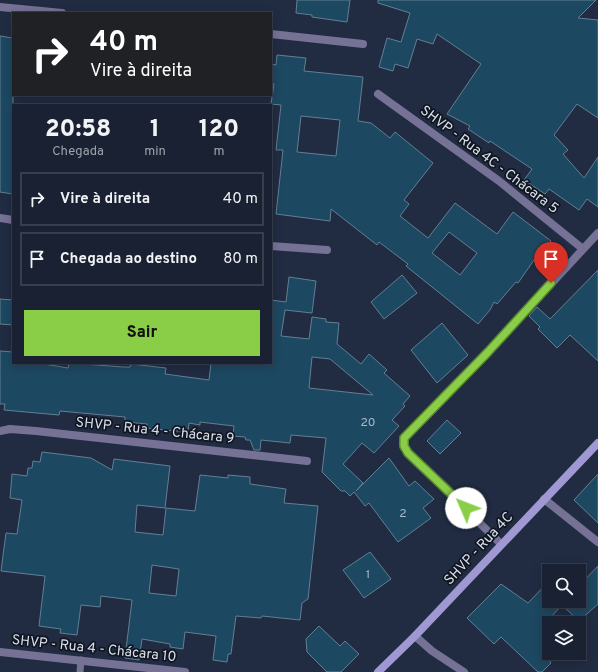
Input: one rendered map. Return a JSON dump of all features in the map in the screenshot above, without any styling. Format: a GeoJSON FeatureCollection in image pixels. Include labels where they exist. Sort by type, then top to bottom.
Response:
{"type":"FeatureCollection","features":[{"type":"Feature","properties":{"kind":"street"},"geometry":{"type":"LineString","coordinates":[[0,7],[52,12]]}},
{"type":"Feature","properties":{"kind":"street"},"geometry":{"type":"LineString","coordinates":[[272,34],[363,44]]}},
{"type":"Feature","properties":{"kind":"street","name":"SHVP - Rua 4C - Chácara 5"},"geometry":{"type":"LineString","coordinates":[[378,94],[499,181],[583,248]]}},
{"type":"Feature","properties":{"kind":"street"},"geometry":{"type":"LineString","coordinates":[[0,218],[12,220]]}},
{"type":"Feature","properties":{"kind":"street"},"geometry":{"type":"LineString","coordinates":[[501,544],[408,453],[404,446],[404,438],[488,352],[598,233]]}},
{"type":"Feature","properties":{"kind":"street"},"geometry":{"type":"LineString","coordinates":[[272,246],[327,250]]}},
{"type":"Feature","properties":{"kind":"street","name":"SHVP - Rua 4 - Chácara 9"},"geometry":{"type":"LineString","coordinates":[[0,431],[10,429],[36,430],[307,461]]}},
{"type":"Feature","properties":{"kind":"street","name":"SHVP - Rua 4C"},"geometry":{"type":"LineString","coordinates":[[378,672],[598,443]]}},
{"type":"Feature","properties":{"kind":"street"},"geometry":{"type":"LineString","coordinates":[[544,499],[598,542]]}},
{"type":"Feature","properties":{"kind":"street"},"geometry":{"type":"LineString","coordinates":[[414,636],[432,651],[464,672]]}},
{"type":"Feature","properties":{"kind":"street","name":"SHVP - Rua 4 - Chácara 10"},"geometry":{"type":"LineString","coordinates":[[0,652],[185,672]]}},
{"type":"Feature","properties":{"kind":"lane"},"geometry":{"type":"LineString","coordinates":[[80,672],[81,660]]}},
{"type":"Feature","properties":{"kind":"building"},"geometry":{"type":"Polygon","coordinates":[[[297,0],[350,0],[347,22],[296,13],[297,0]]]}},
{"type":"Feature","properties":{"kind":"building"},"geometry":{"type":"Polygon","coordinates":[[[378,0],[596,0],[578,18],[598,20],[598,118],[577,104],[554,135],[568,150],[563,154],[584,178],[598,157],[598,207],[587,199],[579,210],[549,189],[545,194],[524,180],[532,169],[490,141],[489,143],[468,129],[470,126],[447,114],[481,64],[437,34],[433,44],[417,39],[408,68],[395,64],[393,71],[379,67],[387,38],[401,42],[410,13],[378,3],[378,0]]]}},
{"type":"Feature","properties":{"kind":"building"},"geometry":{"type":"Polygon","coordinates":[[[0,36],[12,38],[13,104],[12,194],[0,192],[0,36]]]}},
{"type":"Feature","properties":{"kind":"building"},"geometry":{"type":"Polygon","coordinates":[[[277,55],[306,58],[304,71],[363,77],[358,121],[371,123],[390,138],[395,132],[433,163],[404,200],[409,204],[400,216],[428,238],[455,203],[497,234],[513,212],[551,241],[536,261],[534,260],[518,283],[516,282],[497,304],[494,302],[490,310],[478,324],[406,266],[408,264],[379,242],[377,245],[331,209],[330,221],[276,214],[283,150],[276,150],[281,105],[271,104],[274,84],[272,83],[272,64],[276,65],[277,55]],[[301,116],[297,152],[336,156],[340,120],[301,116]],[[449,232],[432,253],[460,275],[477,253],[449,232]]]}},
{"type":"Feature","properties":{"kind":"building"},"geometry":{"type":"Polygon","coordinates":[[[598,270],[598,361],[570,335],[557,348],[538,329],[540,327],[529,316],[537,307],[550,319],[598,270]]]}},
{"type":"Feature","properties":{"kind":"building"},"geometry":{"type":"Polygon","coordinates":[[[402,275],[417,293],[384,319],[371,302],[402,275]]]}},
{"type":"Feature","properties":{"kind":"building"},"geometry":{"type":"Polygon","coordinates":[[[289,277],[316,281],[312,313],[285,310],[281,336],[309,339],[312,317],[326,319],[326,322],[339,323],[337,344],[361,364],[369,354],[387,370],[384,373],[410,396],[403,404],[405,406],[392,420],[399,426],[374,453],[362,443],[343,464],[363,483],[356,491],[389,458],[409,486],[415,481],[434,499],[423,508],[431,518],[398,542],[369,503],[365,506],[354,492],[350,496],[345,491],[341,491],[322,472],[326,438],[291,435],[290,443],[261,440],[260,450],[254,450],[250,440],[246,440],[245,437],[233,436],[234,426],[200,422],[200,425],[189,423],[188,431],[175,431],[147,428],[147,424],[125,422],[125,417],[60,411],[59,415],[4,410],[5,404],[0,404],[0,351],[12,352],[12,364],[44,364],[68,368],[69,364],[130,367],[131,364],[166,368],[165,374],[209,380],[211,364],[272,364],[272,300],[286,302],[289,277]],[[312,357],[309,388],[373,395],[330,359],[312,357]]]}},
{"type":"Feature","properties":{"kind":"building"},"geometry":{"type":"Polygon","coordinates":[[[0,299],[12,300],[12,325],[0,324],[0,299]]]}},
{"type":"Feature","properties":{"kind":"building"},"geometry":{"type":"Polygon","coordinates":[[[442,323],[468,355],[437,383],[411,350],[442,323]]]}},
{"type":"Feature","properties":{"kind":"building"},"geometry":{"type":"Polygon","coordinates":[[[447,420],[461,433],[440,454],[427,441],[447,420]]]}},
{"type":"Feature","properties":{"kind":"building"},"geometry":{"type":"Polygon","coordinates":[[[42,452],[91,458],[112,470],[114,459],[170,466],[165,508],[137,505],[135,532],[163,535],[166,508],[195,511],[200,475],[228,478],[228,475],[250,477],[250,484],[286,489],[284,503],[318,506],[308,599],[302,603],[300,620],[262,616],[261,618],[236,616],[231,654],[228,654],[227,662],[213,660],[216,636],[185,632],[183,649],[170,647],[170,644],[142,639],[139,660],[125,658],[132,600],[101,596],[100,607],[81,605],[77,635],[60,633],[61,629],[39,626],[45,576],[1,571],[6,533],[17,534],[22,500],[10,498],[12,474],[27,476],[28,468],[32,468],[33,461],[40,462],[42,452]],[[152,565],[149,593],[176,596],[179,569],[152,565]]]}},
{"type":"Feature","properties":{"kind":"building"},"geometry":{"type":"Polygon","coordinates":[[[598,474],[598,523],[574,500],[598,474]]]}},
{"type":"Feature","properties":{"kind":"building"},"geometry":{"type":"Polygon","coordinates":[[[370,552],[391,579],[364,598],[343,570],[370,552]]]}},
{"type":"Feature","properties":{"kind":"building"},"geometry":{"type":"Polygon","coordinates":[[[598,566],[598,604],[585,616],[574,616],[565,608],[586,608],[586,579],[598,566]]]}},
{"type":"Feature","properties":{"kind":"building"},"geometry":{"type":"Polygon","coordinates":[[[501,584],[528,603],[542,588],[542,608],[559,608],[552,616],[542,616],[542,660],[549,660],[551,663],[542,672],[538,672],[501,637],[494,644],[467,618],[501,584]]]}},
{"type":"Feature","properties":{"kind":"building"},"geometry":{"type":"Polygon","coordinates":[[[319,626],[340,646],[345,641],[359,654],[341,672],[327,672],[307,652],[306,639],[319,626]]]}},
{"type":"Feature","properties":{"kind":"route"},"geometry":{"type":"LineString","coordinates":[[466,508],[408,453],[404,446],[404,438],[488,352],[551,283]]}}]}
